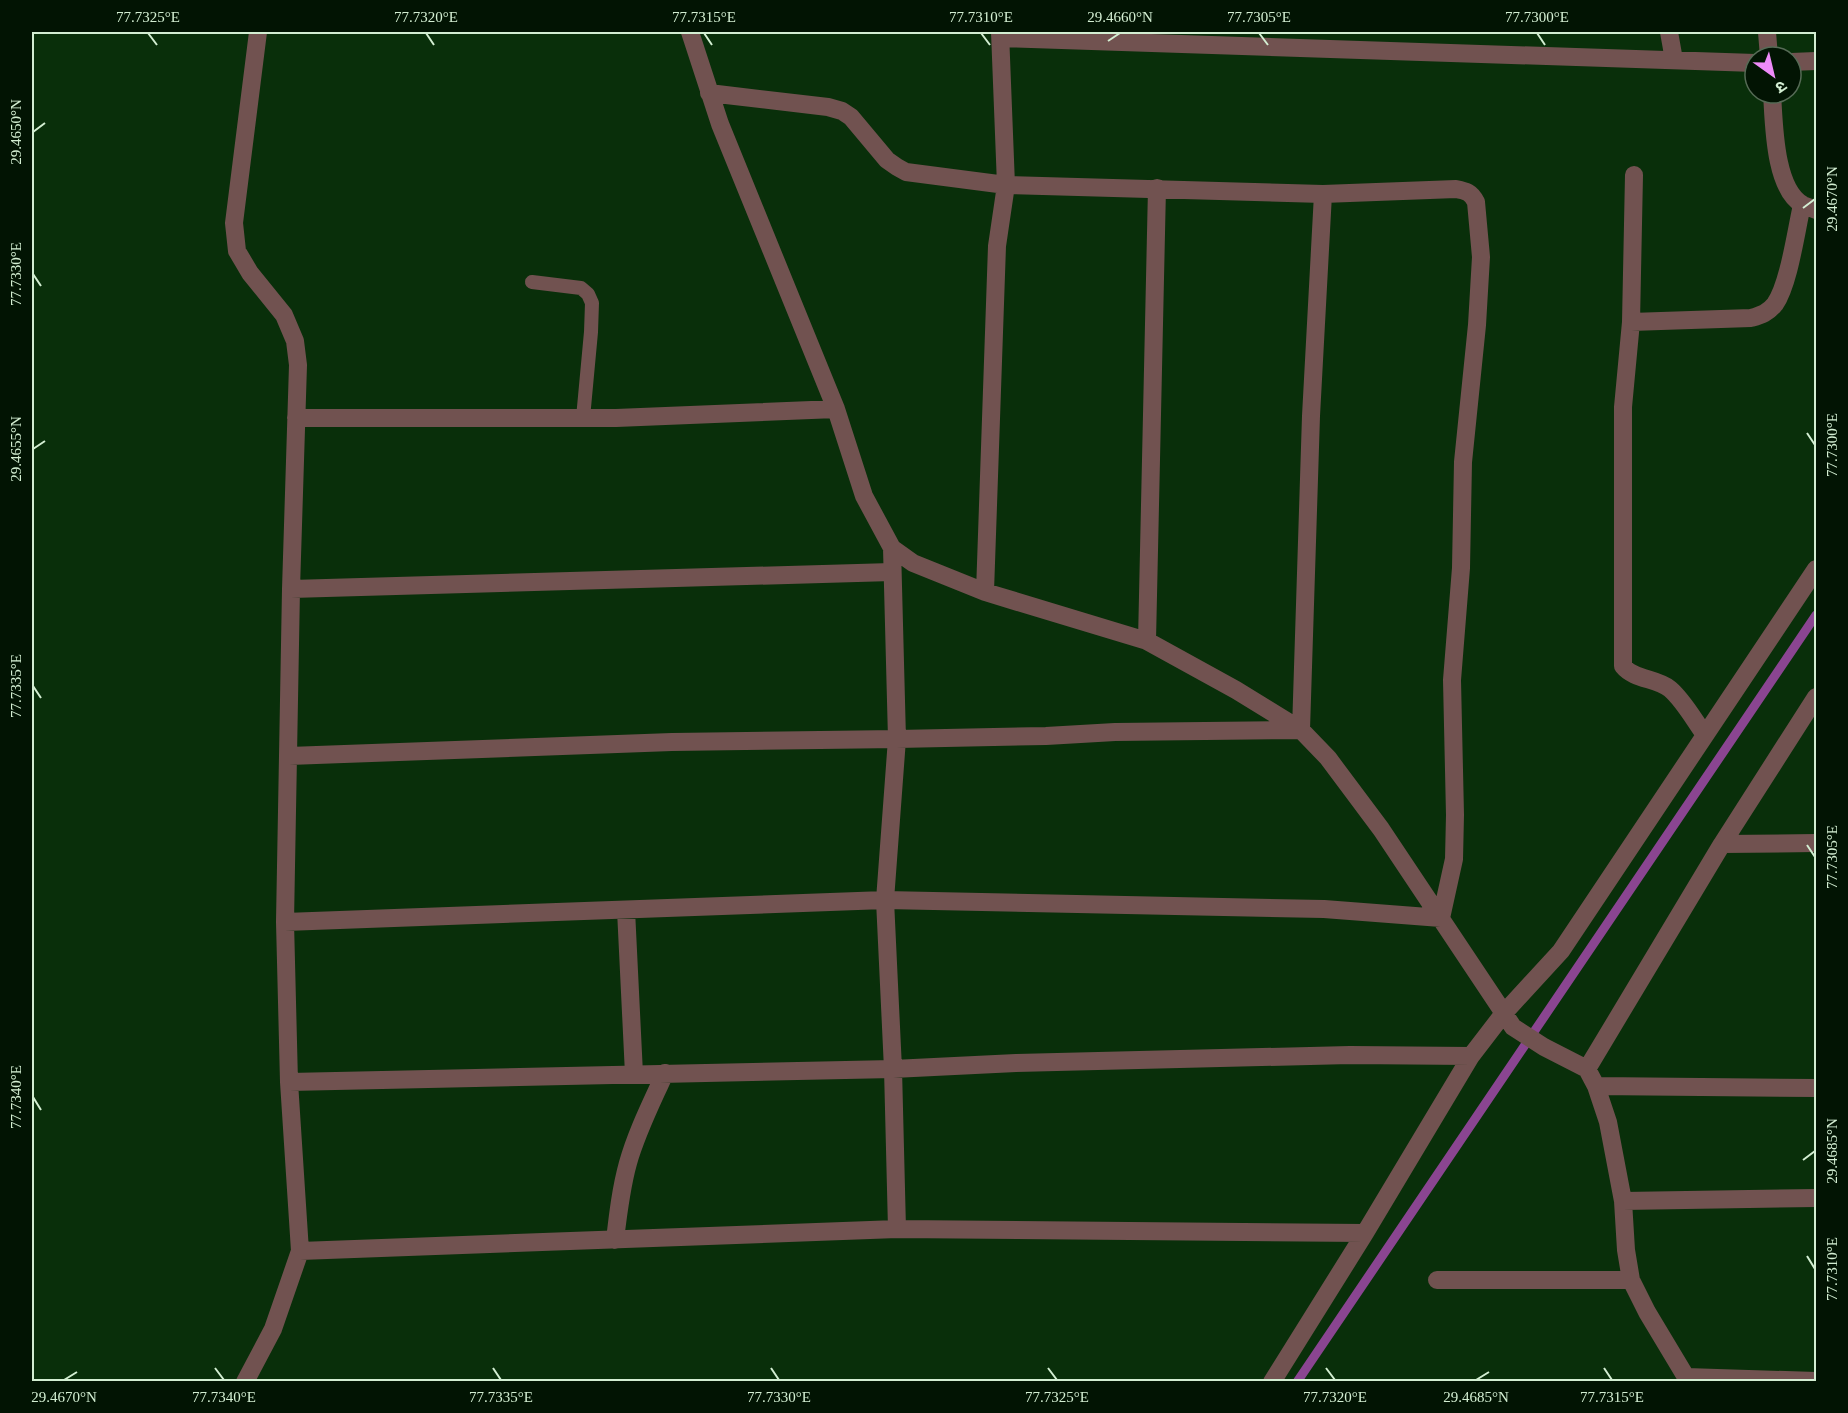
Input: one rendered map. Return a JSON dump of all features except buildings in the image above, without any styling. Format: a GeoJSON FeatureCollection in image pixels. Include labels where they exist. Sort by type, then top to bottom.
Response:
{"type":"FeatureCollection","features":[{"type":"Feature","properties":{"kind":"street"},"geometry":{"type":"LineString","coordinates":[[245,1382],[273,1329],[300,1251],[289,1082],[285,922],[298,365],[295,341],[284,315],[250,273],[237,251],[234,224],[258,32]]}},
{"type":"Feature","properties":{"kind":"street"},"geometry":{"type":"LineString","coordinates":[[690,32],[720,124],[836,409],[864,496],[892,548],[913,563],[985,592],[1148,641],[1236,690],[1301,730],[1328,758],[1381,829],[1518,1031],[1587,1070],[1596,1086],[1608,1122],[1623,1201],[1626,1250],[1631,1280],[1647,1312],[1688,1379],[1816,1381]]}},
{"type":"Feature","properties":{"kind":"street"},"geometry":{"type":"LineString","coordinates":[[1669,32],[1674,60]]}},
{"type":"Feature","properties":{"kind":"street"},"geometry":{"type":"LineString","coordinates":[[985,592],[997,246],[1005,185],[1001,35],[1743,63]]}},
{"type":"Feature","properties":{"kind":"street"},"geometry":{"type":"LineString","coordinates":[[709,93],[828,107],[842,111],[851,117],[887,160],[906,172],[1005,185],[1323,194],[1456,189],[1473,195],[1476,202],[1481,257],[1463,462],[1461,568],[1452,680],[1454,859],[1441,918]]}},
{"type":"Feature","properties":{"kind":"street"},"geometry":{"type":"LineString","coordinates":[[1631,322],[1751,318],[1766,314],[1775,303],[1787,275],[1809,207],[1785,186],[1778,160],[1773,105]]}},
{"type":"Feature","properties":{"kind":"street"},"geometry":{"type":"LineString","coordinates":[[1634,175],[1631,322],[1623,407],[1623,666],[1627,671],[1669,688],[1705,735]]}},
{"type":"Feature","properties":{"kind":"street"},"geometry":{"type":"LineString","coordinates":[[1148,641],[1157,188]]}},
{"type":"Feature","properties":{"kind":"street"},"geometry":{"type":"LineString","coordinates":[[1301,730],[1311,416],[1323,194]]}},
{"type":"Feature","properties":{"kind":"street"},"geometry":{"type":"LineString","coordinates":[[296,418],[583,418],[836,409]]}},
{"type":"Feature","properties":{"kind":"street"},"geometry":{"type":"LineString","coordinates":[[892,548],[897,739],[885,900],[893,1069],[897,1229]]}},
{"type":"Feature","properties":{"kind":"street"},"geometry":{"type":"LineString","coordinates":[[1272,1382],[1471,1056],[1504,1013],[1561,951],[1816,569]]}},
{"type":"Feature","properties":{"kind":"street"},"geometry":{"type":"LineString","coordinates":[[291,589],[892,572]]}},
{"type":"Feature","properties":{"kind":"street"},"geometry":{"type":"LineString","coordinates":[[1587,1070],[1722,844],[1816,697]]}},
{"type":"Feature","properties":{"kind":"street"},"geometry":{"type":"LineString","coordinates":[[289,756],[672,741],[897,739],[1115,732],[1301,730]]}},
{"type":"Feature","properties":{"kind":"street"},"geometry":{"type":"LineString","coordinates":[[1722,844],[1816,843]]}},
{"type":"Feature","properties":{"kind":"street"},"geometry":{"type":"LineString","coordinates":[[285,922],[885,900],[1324,909],[1441,918]]}},
{"type":"Feature","properties":{"kind":"street"},"geometry":{"type":"LineString","coordinates":[[626,910],[634,1074]]}},
{"type":"Feature","properties":{"kind":"street"},"geometry":{"type":"LineString","coordinates":[[289,1082],[893,1069],[1350,1055],[1471,1056]]}},
{"type":"Feature","properties":{"kind":"street"},"geometry":{"type":"LineString","coordinates":[[615,1240],[628,1163],[642,1122],[665,1073]]}},
{"type":"Feature","properties":{"kind":"street"},"geometry":{"type":"LineString","coordinates":[[1596,1086],[1816,1088]]}},
{"type":"Feature","properties":{"kind":"street"},"geometry":{"type":"LineString","coordinates":[[1623,1201],[1816,1198]]}},
{"type":"Feature","properties":{"kind":"street"},"geometry":{"type":"LineString","coordinates":[[300,1251],[897,1229],[1365,1233]]}},
{"type":"Feature","properties":{"kind":"street"},"geometry":{"type":"LineString","coordinates":[[1437,1280],[1631,1280]]}},
{"type":"Feature","properties":{"kind":"lane"},"geometry":{"type":"LineString","coordinates":[[531,282],[581,288],[588,294],[592,303],[583,418]]}},
{"type":"Feature","properties":{"kind":"waterway"},"geometry":{"type":"LineString","coordinates":[[1297,1382],[1816,615]]}}]}
